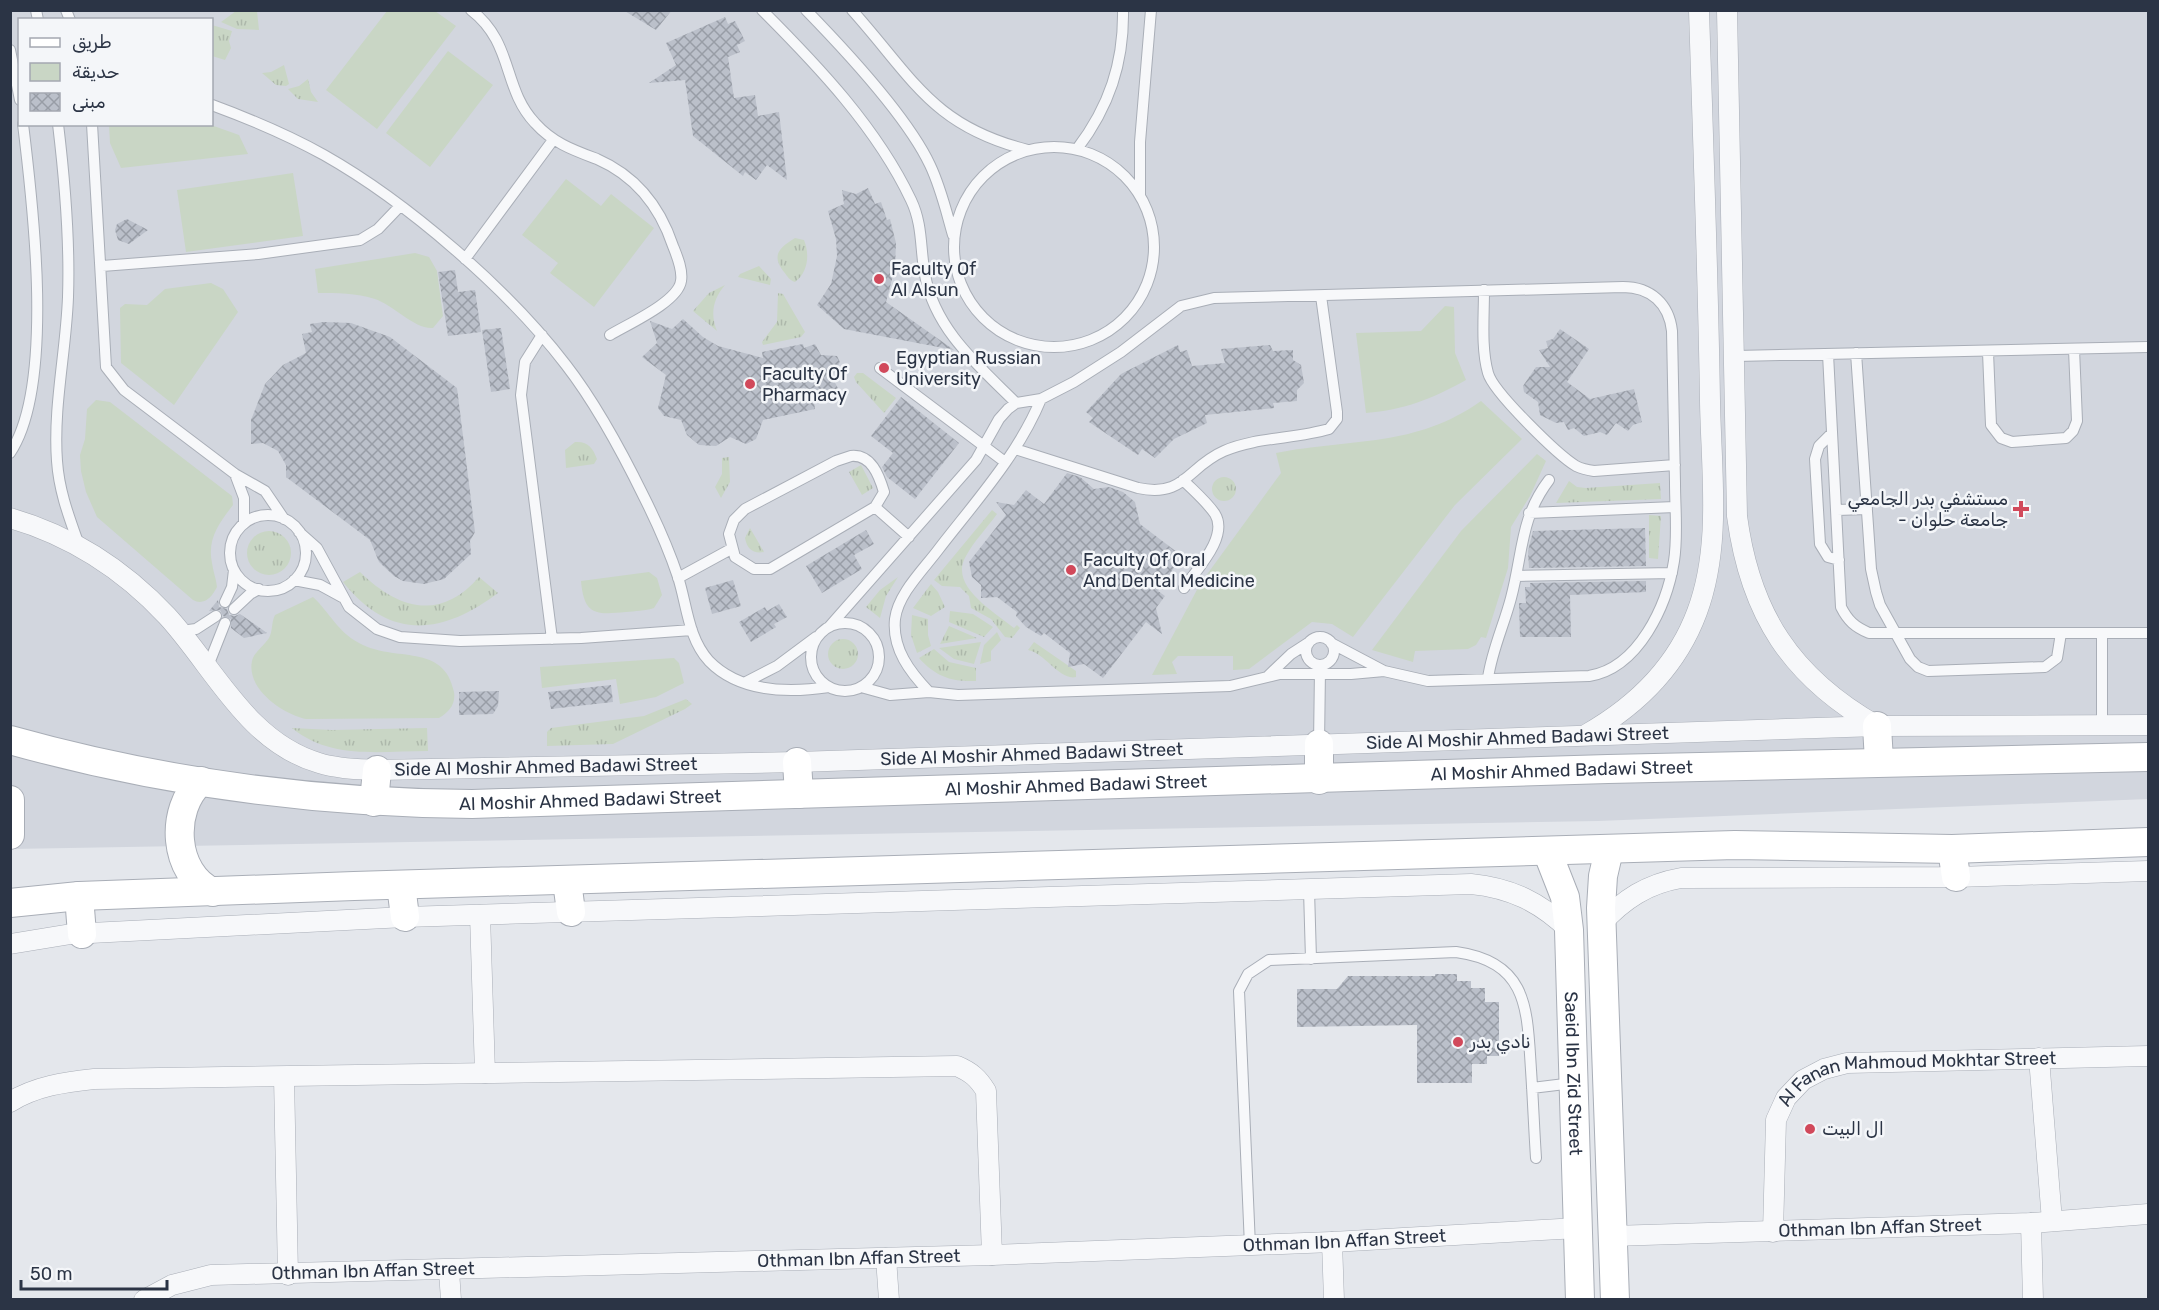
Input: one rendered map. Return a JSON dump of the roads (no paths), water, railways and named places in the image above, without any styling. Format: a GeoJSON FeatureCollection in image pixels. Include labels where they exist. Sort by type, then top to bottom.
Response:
{"type":"FeatureCollection","features":[{"type":"Feature","properties":{"kind":"street"},"geometry":{"type":"LineString","coordinates":[[1584,735],[1617,716],[1652,685],[1685,639],[1697,613],[1711,558],[1710,357],[1699,10]]}},
{"type":"Feature","properties":{"kind":"street"},"geometry":{"type":"LineString","coordinates":[[1726,10],[1736,356],[1737,516],[1749,581],[1778,640],[1798,666],[1848,710],[1877,726],[1879,761]]}},
{"type":"Feature","properties":{"kind":"street"},"geometry":{"type":"LineString","coordinates":[[1710,357],[1736,356]]}},
{"type":"Feature","properties":{"kind":"street","name":"Side Al Moshir Ahmed Badawi Street"},"geometry":{"type":"LineString","coordinates":[[10,518],[46,529],[79,545],[133,584],[180,631],[256,725],[284,748],[300,757],[335,767],[377,770],[798,762],[1877,726],[2148,725]]}},
{"type":"Feature","properties":{"kind":"street","name":"Al Moshir Ahmed Badawi Street"},"geometry":{"type":"LineString","coordinates":[[10,740],[105,765],[316,797],[374,802],[482,804],[1879,761],[2148,757]]}},
{"type":"Feature","properties":{"kind":"street"},"geometry":{"type":"LineString","coordinates":[[1319,744],[1319,780]]}},
{"type":"Feature","properties":{"kind":"street"},"geometry":{"type":"LineString","coordinates":[[798,762],[799,794]]}},
{"type":"Feature","properties":{"kind":"street"},"geometry":{"type":"LineString","coordinates":[[374,802],[377,770]]}},
{"type":"Feature","properties":{"kind":"street"},"geometry":{"type":"LineString","coordinates":[[201,781],[190,793],[183,808],[183,857],[190,875],[204,888],[213,892]]}},
{"type":"Feature","properties":{"kind":"street"},"geometry":{"type":"LineString","coordinates":[[10,800],[10,835]]}},
{"type":"Feature","properties":{"kind":"street"},"geometry":{"type":"LineString","coordinates":[[10,903],[79,896],[401,885],[1735,845],[1952,849],[2148,842]]}},
{"type":"Feature","properties":{"kind":"street"},"geometry":{"type":"LineString","coordinates":[[1952,849],[1956,877]]}},
{"type":"Feature","properties":{"kind":"street","name":"Saeid Ibn Zid Street"},"geometry":{"type":"LineString","coordinates":[[1609,850],[1603,876],[1601,924],[1615,1299]]}},
{"type":"Feature","properties":{"kind":"street","name":"Saeid Ibn Zid Street"},"geometry":{"type":"LineString","coordinates":[[1547,851],[1565,897],[1569,930],[1580,1299]]}},
{"type":"Feature","properties":{"kind":"street"},"geometry":{"type":"LineString","coordinates":[[1601,924],[1629,897],[1645,888],[1681,878],[1956,877],[2148,871]]}},
{"type":"Feature","properties":{"kind":"street"},"geometry":{"type":"LineString","coordinates":[[567,881],[571,912]]}},
{"type":"Feature","properties":{"kind":"street"},"geometry":{"type":"LineString","coordinates":[[10,944],[45,936],[405,917],[1471,884],[1489,886],[1525,897],[1548,911],[1569,930]]}},
{"type":"Feature","properties":{"kind":"street"},"geometry":{"type":"LineString","coordinates":[[401,885],[405,917]]}},
{"type":"Feature","properties":{"kind":"street"},"geometry":{"type":"LineString","coordinates":[[79,896],[82,934]]}},
{"type":"Feature","properties":{"kind":"street"},"geometry":{"type":"LineString","coordinates":[[480,915],[485,1073]]}},
{"type":"Feature","properties":{"kind":"street","name":"Al Fanan Mahmoud Mokhtar Street"},"geometry":{"type":"LineString","coordinates":[[1773,1232],[1776,1120],[1786,1098],[1803,1080],[1824,1069],[1847,1063],[2148,1056]]}},
{"type":"Feature","properties":{"kind":"street"},"geometry":{"type":"LineString","coordinates":[[2039,1058],[2052,1221]]}},
{"type":"Feature","properties":{"kind":"street"},"geometry":{"type":"LineString","coordinates":[[10,1102],[21,1095],[57,1083],[94,1079],[957,1066],[969,1071],[986,1091],[992,1255]]}},
{"type":"Feature","properties":{"kind":"street"},"geometry":{"type":"LineString","coordinates":[[284,1077],[288,1275]]}},
{"type":"Feature","properties":{"kind":"street"},"geometry":{"type":"LineString","coordinates":[[1576,1150],[1593,1154],[1609,1149]]}},
{"type":"Feature","properties":{"kind":"street"},"geometry":{"type":"LineString","coordinates":[[1578,1218],[1594,1200],[1611,1207]]}},
{"type":"Feature","properties":{"kind":"street","name":"Othman Ibn Affan Street"},"geometry":{"type":"LineString","coordinates":[[1612,1236],[2031,1223],[2148,1214]]}},
{"type":"Feature","properties":{"kind":"street","name":"Othman Ibn Affan Street"},"geometry":{"type":"LineString","coordinates":[[144,1299],[172,1285],[211,1275],[449,1271],[1250,1246],[1332,1242],[1578,1218]]}},
{"type":"Feature","properties":{"kind":"street"},"geometry":{"type":"LineString","coordinates":[[2031,1223],[2033,1299]]}},
{"type":"Feature","properties":{"kind":"street"},"geometry":{"type":"LineString","coordinates":[[1332,1242],[1334,1299]]}},
{"type":"Feature","properties":{"kind":"street"},"geometry":{"type":"LineString","coordinates":[[886,1258],[889,1299]]}},
{"type":"Feature","properties":{"kind":"street"},"geometry":{"type":"LineString","coordinates":[[1579,1267],[1596,1270],[1613,1266]]}},
{"type":"Feature","properties":{"kind":"street"},"geometry":{"type":"LineString","coordinates":[[449,1271],[451,1299]]}},
{"type":"Feature","properties":{"kind":"lane"},"geometry":{"type":"LineString","coordinates":[[471,10],[494,32],[521,104],[532,121],[553,140],[608,165],[640,188],[663,220],[680,269],[679,288],[670,299],[610,335]]}},
{"type":"Feature","properties":{"kind":"lane"},"geometry":{"type":"LineString","coordinates":[[762,10],[846,102],[890,164],[916,213],[924,273],[940,317],[964,352],[1016,403]]}},
{"type":"Feature","properties":{"kind":"lane"},"geometry":{"type":"LineString","coordinates":[[806,10],[851,59],[916,140],[940,188],[954,238],[956,267],[966,295],[991,324],[1007,335],[1034,346],[1063,347],[1092,341],[1117,327],[1130,312],[1150,279],[1154,241],[1152,222],[1140,195],[1124,174],[1102,159],[1077,149],[1053,146],[1028,150],[1005,159],[985,173],[970,192],[959,214],[954,238]]}},
{"type":"Feature","properties":{"kind":"lane"},"geometry":{"type":"LineString","coordinates":[[852,10],[914,86],[947,115],[986,137],[1028,150]]}},
{"type":"Feature","properties":{"kind":"lane"},"geometry":{"type":"LineString","coordinates":[[1077,149],[1100,116],[1115,80],[1123,42],[1123,10]]}},
{"type":"Feature","properties":{"kind":"lane"},"geometry":{"type":"LineString","coordinates":[[1140,195],[1140,134],[1151,10]]}},
{"type":"Feature","properties":{"kind":"lane"},"geometry":{"type":"LineString","coordinates":[[10,50],[18,93]]}},
{"type":"Feature","properties":{"kind":"lane"},"geometry":{"type":"LineString","coordinates":[[213,105],[324,155],[400,206],[465,259],[542,335],[588,397],[630,468],[662,534],[678,578],[692,630],[703,654],[712,663],[746,682],[781,691],[829,687],[850,690],[861,687],[890,695],[929,692],[958,695],[1218,687],[1250,683],[1268,676],[1320,670],[1384,671],[1428,681],[1589,676],[1611,669],[1623,660],[1650,627],[1664,601],[1672,573],[1676,546],[1671,321],[1667,311],[1653,295],[1634,287],[1214,298],[1191,302],[1171,312],[1105,363],[1041,399],[1016,403],[999,418],[985,447],[829,627],[777,666],[746,682]]}},
{"type":"Feature","properties":{"kind":"lane"},"geometry":{"type":"LineString","coordinates":[[10,453],[26,423],[35,345],[35,252],[23,126]]}},
{"type":"Feature","properties":{"kind":"lane"},"geometry":{"type":"LineString","coordinates":[[58,126],[66,212],[68,295],[58,415],[57,461],[65,506],[79,545]]}},
{"type":"Feature","properties":{"kind":"lane"},"geometry":{"type":"LineString","coordinates":[[92,126],[102,266],[103,357],[110,376],[124,390],[235,474],[265,491],[284,519],[317,548],[342,597],[367,623],[400,637],[460,641],[552,639],[692,630]]}},
{"type":"Feature","properties":{"kind":"lane"},"geometry":{"type":"LineString","coordinates":[[465,259],[553,140]]}},
{"type":"Feature","properties":{"kind":"lane"},"geometry":{"type":"LineString","coordinates":[[102,266],[258,254],[360,240],[378,229],[400,206]]}},
{"type":"Feature","properties":{"kind":"lane"},"geometry":{"type":"LineString","coordinates":[[1484,290],[1485,358],[1490,378],[1500,394],[1568,459],[1584,469],[1594,471],[1675,465]]}},
{"type":"Feature","properties":{"kind":"lane"},"geometry":{"type":"LineString","coordinates":[[1015,450],[1148,490],[1167,490],[1223,452],[1323,430],[1334,424],[1337,412],[1321,296]]}},
{"type":"Feature","properties":{"kind":"lane"},"geometry":{"type":"LineString","coordinates":[[542,335],[525,362],[520,395],[552,639]]}},
{"type":"Feature","properties":{"kind":"lane"},"geometry":{"type":"LineString","coordinates":[[1736,356],[2148,347]]}},
{"type":"Feature","properties":{"kind":"lane"},"geometry":{"type":"LineString","coordinates":[[1988,352],[1991,425],[2001,438],[2012,442],[2066,438],[2073,431],[2077,421],[2074,349]]}},
{"type":"Feature","properties":{"kind":"lane"},"geometry":{"type":"LineString","coordinates":[[1857,353],[1871,569],[1876,592],[1896,634],[1914,664],[1928,671],[2045,667],[2057,658],[2061,633]]}},
{"type":"Feature","properties":{"kind":"lane"},"geometry":{"type":"LineString","coordinates":[[1828,354],[1841,607],[1847,619],[1857,628],[1869,633],[1896,634],[2148,633]]}},
{"type":"Feature","properties":{"kind":"lane"},"geometry":{"type":"LineString","coordinates":[[880,368],[1005,462]]}},
{"type":"Feature","properties":{"kind":"lane"},"geometry":{"type":"LineString","coordinates":[[929,692],[905,664],[897,644],[895,620],[904,596],[1015,450],[1041,399]]}},
{"type":"Feature","properties":{"kind":"lane"},"geometry":{"type":"LineString","coordinates":[[1832,433],[1819,446],[1815,459],[1820,544],[1828,557],[1839,560]]}},
{"type":"Feature","properties":{"kind":"lane"},"geometry":{"type":"LineString","coordinates":[[851,456],[859,456],[867,460],[877,474],[884,492],[875,507],[770,569],[746,567],[731,549],[729,542],[730,527],[745,509],[851,456]]}},
{"type":"Feature","properties":{"kind":"lane"},"geometry":{"type":"LineString","coordinates":[[235,474],[244,498],[244,523]]}},
{"type":"Feature","properties":{"kind":"lane"},"geometry":{"type":"LineString","coordinates":[[1183,480],[1217,516],[1220,530],[1184,588]]}},
{"type":"Feature","properties":{"kind":"lane"},"geometry":{"type":"LineString","coordinates":[[1488,678],[1491,658],[1509,605],[1529,513],[1550,480]]}},
{"type":"Feature","properties":{"kind":"lane"},"geometry":{"type":"LineString","coordinates":[[875,507],[909,537]]}},
{"type":"Feature","properties":{"kind":"lane"},"geometry":{"type":"LineString","coordinates":[[1529,513],[1675,507]]}},
{"type":"Feature","properties":{"kind":"lane"},"geometry":{"type":"LineString","coordinates":[[1837,510],[1867,508]]}},
{"type":"Feature","properties":{"kind":"lane"},"geometry":{"type":"LineString","coordinates":[[259,589],[230,606],[234,570],[230,550],[232,540],[244,523],[264,515],[284,519]]}},
{"type":"Feature","properties":{"kind":"lane"},"geometry":{"type":"LineString","coordinates":[[234,570],[249,585],[259,589],[278,589],[294,580],[300,572],[305,552],[299,532]]}},
{"type":"Feature","properties":{"kind":"lane"},"geometry":{"type":"LineString","coordinates":[[678,578],[731,549]]}},
{"type":"Feature","properties":{"kind":"lane"},"geometry":{"type":"LineString","coordinates":[[1516,576],[1672,573]]}},
{"type":"Feature","properties":{"kind":"lane"},"geometry":{"type":"LineString","coordinates":[[294,580],[320,585],[342,597]]}},
{"type":"Feature","properties":{"kind":"lane"},"geometry":{"type":"LineString","coordinates":[[180,631],[196,629],[221,620],[208,666]]}},
{"type":"Feature","properties":{"kind":"lane"},"geometry":{"type":"LineString","coordinates":[[829,627],[843,623],[858,626],[870,634],[877,648],[876,670],[861,687]]}},
{"type":"Feature","properties":{"kind":"lane"},"geometry":{"type":"LineString","coordinates":[[2102,633],[2102,726]]}},
{"type":"Feature","properties":{"kind":"lane"},"geometry":{"type":"LineString","coordinates":[[819,635],[814,643],[811,663],[821,681],[829,687]]}},
{"type":"Feature","properties":{"kind":"lane"},"geometry":{"type":"LineString","coordinates":[[1268,676],[1283,661],[1317,638],[1384,671]]}},
{"type":"Feature","properties":{"kind":"lane"},"geometry":{"type":"LineString","coordinates":[[1308,643],[1308,658],[1320,670]]}},
{"type":"Feature","properties":{"kind":"lane"},"geometry":{"type":"LineString","coordinates":[[1319,744],[1320,670],[1332,657],[1331,643]]}},
{"type":"Feature","properties":{"kind":"lane"},"geometry":{"type":"LineString","coordinates":[[877,648],[897,644]]}},
{"type":"Feature","properties":{"kind":"lane"},"geometry":{"type":"LineString","coordinates":[[1309,890],[1311,959]]}},
{"type":"Feature","properties":{"kind":"lane"},"geometry":{"type":"LineString","coordinates":[[1250,1246],[1239,991],[1248,974],[1261,963],[1456,952],[1484,959],[1508,976],[1523,998],[1527,1010],[1536,1158]]}},
{"type":"Feature","properties":{"kind":"lane"},"geometry":{"type":"LineString","coordinates":[[1532,1088],[1575,1082]]}},
{"type":"Feature","properties":{"kind":"place","name":"Faculty Of Al Alsun"},"geometry":{"type":"Point","coordinates":[879,279]}},
{"type":"Feature","properties":{"kind":"place","name":"Egyptian Russian University"},"geometry":{"type":"Point","coordinates":[884,368]}},
{"type":"Feature","properties":{"kind":"place","name":"Faculty Of Pharmacy"},"geometry":{"type":"Point","coordinates":[750,384]}},
{"type":"Feature","properties":{"kind":"place","name":"مستشفي بدر الجامعي - جامعة حلوان"},"geometry":{"type":"Point","coordinates":[2021,509]}},
{"type":"Feature","properties":{"kind":"place","name":"Faculty Of Oral And Dental Medicine"},"geometry":{"type":"Point","coordinates":[1071,570]}},
{"type":"Feature","properties":{"kind":"place","name":"نادي بدر"},"geometry":{"type":"Point","coordinates":[1458,1042]}},
{"type":"Feature","properties":{"kind":"place","name":"ال البيت"},"geometry":{"type":"Point","coordinates":[1810,1129]}}]}
